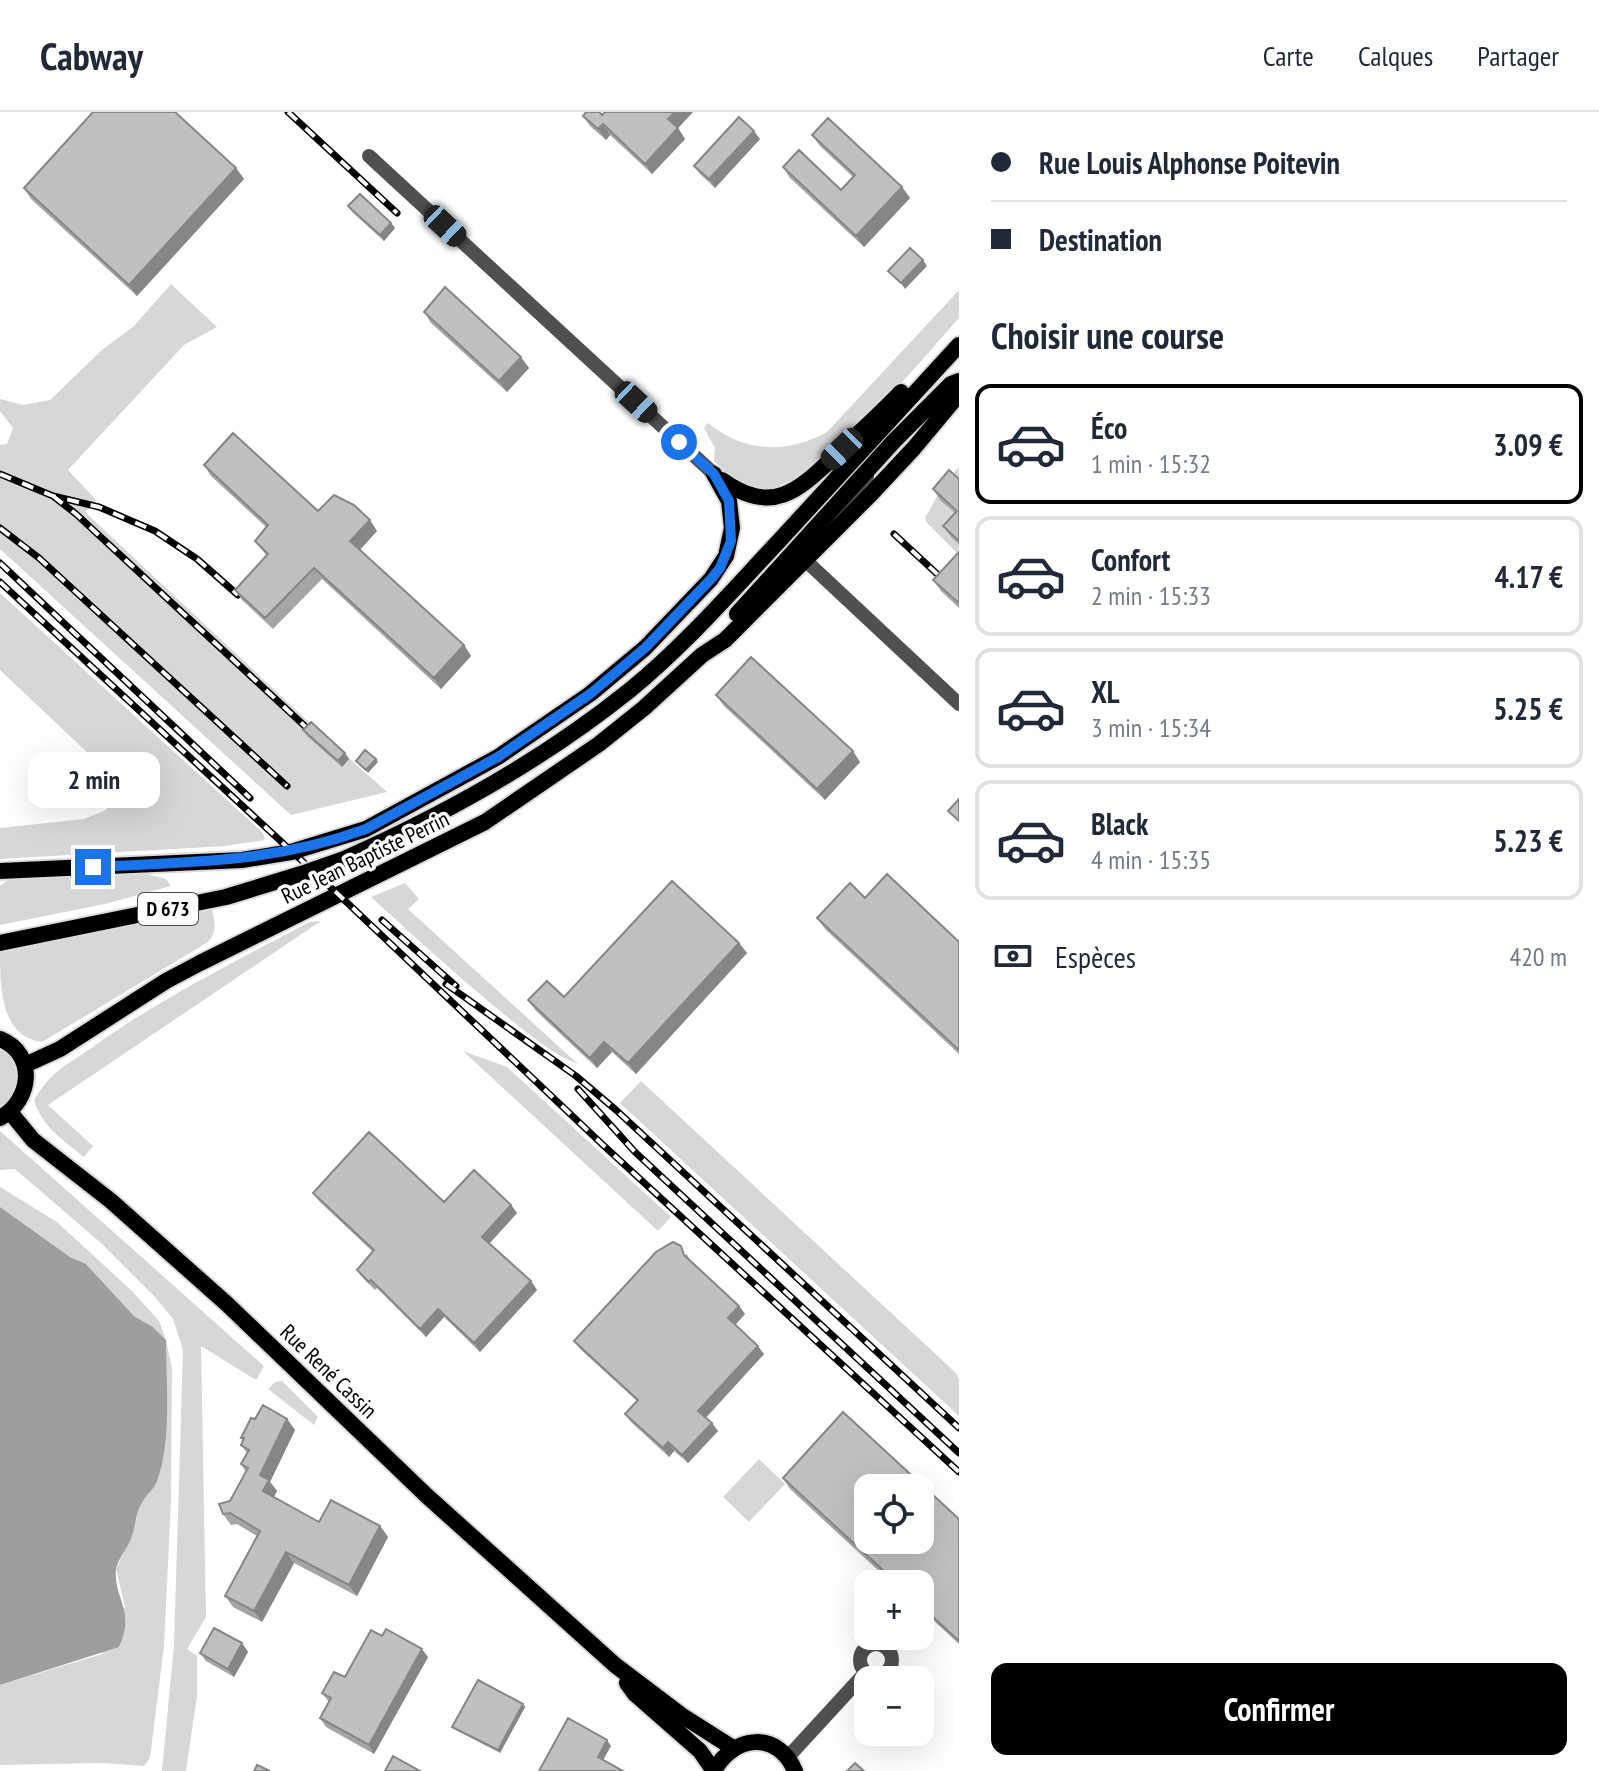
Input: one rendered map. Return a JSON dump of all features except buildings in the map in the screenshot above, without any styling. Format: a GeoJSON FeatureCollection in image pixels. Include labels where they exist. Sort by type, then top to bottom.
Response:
{"type":"FeatureCollection","features":[{"type":"Feature","properties":{"kind":"main road"},"geometry":{"type":"LineString","coordinates":[[714,474],[754,497],[791,494],[819,472],[959,337]]}},
{"type":"Feature","properties":{"kind":"main road","name":"D 673"},"geometry":{"type":"LineString","coordinates":[[0,943],[226,897],[301,874],[398,835],[531,762],[630,690],[681,644],[959,345]]}},
{"type":"Feature","properties":{"kind":"main road","name":"Rue Jean Baptiste Perrin"},"geometry":{"type":"LineString","coordinates":[[25,1065],[60,1049],[200,963],[485,822],[599,744],[702,655],[876,461],[951,384],[959,381]]}},
{"type":"Feature","properties":{"kind":"main road","name":"Rue Jean Baptiste Perrin"},"geometry":{"type":"LineString","coordinates":[[702,655],[725,640],[805,560],[914,448],[959,394]]}},
{"type":"Feature","properties":{"kind":"main road"},"geometry":{"type":"LineString","coordinates":[[0,871],[217,861],[291,852],[366,829],[498,757],[590,694],[645,648],[711,579],[726,556],[732,528],[729,501],[714,474]]}},
{"type":"Feature","properties":{"kind":"main road"},"geometry":{"type":"LineString","coordinates":[[0,1039],[18,1051],[27,1078],[19,1103],[5,1115]]}},
{"type":"Feature","properties":{"kind":"main road","name":"Rue René Cassin"},"geometry":{"type":"LineString","coordinates":[[5,1115],[111,1201],[216,1295],[427,1496],[615,1665],[681,1715],[733,1748]]}},
{"type":"Feature","properties":{"kind":"main road","name":"Rue René Cassin"},"geometry":{"type":"LineString","coordinates":[[615,1665],[635,1694],[700,1751],[714,1771]]}},
{"type":"Feature","properties":{"kind":"main road"},"geometry":{"type":"LineString","coordinates":[[714,1771],[721,1758],[745,1743],[772,1745],[792,1764]]}},
{"type":"Feature","properties":{"kind":"street"},"geometry":{"type":"LineString","coordinates":[[369,156],[714,474]]}},
{"type":"Feature","properties":{"kind":"street","name":"Rue Jean Baptiste Perrin"},"geometry":{"type":"LineString","coordinates":[[805,560],[804,552],[859,492],[876,461]]}},
{"type":"Feature","properties":{"kind":"street"},"geometry":{"type":"LineString","coordinates":[[786,560],[805,560],[959,704]]}},
{"type":"Feature","properties":{"kind":"street"},"geometry":{"type":"LineString","coordinates":[[792,1764],[854,1687]]}},
{"type":"Feature","properties":{"kind":"shaded area"},"geometry":{"type":"Polygon","coordinates":[[[171,284],[217,327],[184,345],[68,470],[96,500],[85,512],[387,792],[291,815],[0,549],[0,445],[7,444],[13,428],[0,411],[0,399],[23,405],[50,400],[103,349],[134,326],[171,284]]]}},
{"type":"Feature","properties":{"kind":"shaded area"},"geometry":{"type":"Polygon","coordinates":[[[959,290],[959,318],[866,420],[810,469],[783,484],[761,489],[741,483],[714,461],[715,448],[704,428],[708,423],[737,440],[766,447],[797,444],[827,432],[959,290]]]}},
{"type":"Feature","properties":{"kind":"shaded area"},"geometry":{"type":"Polygon","coordinates":[[[959,467],[959,517],[951,537],[959,545],[959,555],[925,518],[945,482],[959,467]]]}},
{"type":"Feature","properties":{"kind":"shaded area"},"geometry":{"type":"Polygon","coordinates":[[[0,593],[263,833],[265,840],[225,846],[0,859],[0,828],[84,819],[104,811],[128,791],[0,670],[0,593]]]}},
{"type":"Feature","properties":{"kind":"shaded area"},"geometry":{"type":"Polygon","coordinates":[[[147,874],[166,879],[171,886],[105,904],[0,925],[0,886],[11,878],[147,874]]]}},
{"type":"Feature","properties":{"kind":"shaded area"},"geometry":{"type":"Polygon","coordinates":[[[405,883],[419,899],[408,909],[578,1064],[552,1051],[511,1020],[371,897],[405,883]]]}},
{"type":"Feature","properties":{"kind":"shaded area"},"geometry":{"type":"Polygon","coordinates":[[[212,910],[213,935],[208,942],[42,1042],[28,1038],[10,1020],[2,993],[0,951],[212,910]]]}},
{"type":"Feature","properties":{"kind":"shaded area"},"geometry":{"type":"Polygon","coordinates":[[[321,921],[48,1105],[93,1146],[84,1157],[42,1118],[34,1100],[48,1080],[62,1068],[174,995],[309,922],[321,921]]]}},
{"type":"Feature","properties":{"kind":"shaded area"},"geometry":{"type":"Polygon","coordinates":[[[0,1048],[13,1062],[17,1077],[13,1093],[0,1106],[0,1048]]]}},
{"type":"Feature","properties":{"kind":"shaded area"},"geometry":{"type":"Polygon","coordinates":[[[463,1051],[507,1067],[671,1217],[658,1231],[463,1051]]]}},
{"type":"Feature","properties":{"kind":"shaded area"},"geometry":{"type":"Polygon","coordinates":[[[641,1081],[956,1373],[959,1379],[959,1416],[620,1103],[641,1081]]]}},
{"type":"Feature","properties":{"kind":"shaded area"},"geometry":{"type":"Polygon","coordinates":[[[0,1131],[264,1366],[256,1380],[201,1346],[206,1617],[187,1649],[197,1656],[197,1696],[186,1771],[162,1771],[174,1645],[183,1350],[173,1319],[102,1244],[15,1169],[0,1170],[0,1131]]]}},
{"type":"Feature","properties":{"kind":"shaded area"},"geometry":{"type":"Polygon","coordinates":[[[0,1187],[57,1222],[132,1291],[159,1321],[166,1340],[153,1327],[134,1316],[86,1264],[70,1257],[0,1207],[0,1187]]]}},
{"type":"Feature","properties":{"kind":"shaded area"},"geometry":{"type":"Polygon","coordinates":[[[0,1207],[70,1257],[86,1264],[134,1316],[153,1327],[166,1340],[167,1412],[165,1448],[157,1481],[141,1505],[131,1540],[116,1569],[125,1614],[124,1634],[119,1647],[0,1685],[0,1207]]]}},
{"type":"Feature","properties":{"kind":"shaded area"},"geometry":{"type":"Polygon","coordinates":[[[166,1340],[172,1368],[171,1500],[164,1646],[150,1758],[144,1766],[102,1763],[0,1765],[0,1685],[102,1654],[125,1607],[116,1568],[132,1536],[141,1503],[155,1485],[165,1438],[166,1340]]]}},
{"type":"Feature","properties":{"kind":"shaded area"},"geometry":{"type":"Polygon","coordinates":[[[282,1381],[318,1417],[314,1425],[268,1389],[275,1382],[282,1381]]]}},
{"type":"Feature","properties":{"kind":"shaded area"},"geometry":{"type":"Polygon","coordinates":[[[759,1459],[785,1484],[749,1522],[723,1497],[759,1459]]]}},
{"type":"Feature","properties":{"kind":"railway"},"geometry":{"type":"LineString","coordinates":[[288,112],[397,213]]}},
{"type":"Feature","properties":{"kind":"railway"},"geometry":{"type":"LineString","coordinates":[[0,474],[53,496],[99,507],[155,531],[197,559],[238,595]]}},
{"type":"Feature","properties":{"kind":"railway"},"geometry":{"type":"LineString","coordinates":[[53,496],[309,730]]}},
{"type":"Feature","properties":{"kind":"railway"},"geometry":{"type":"LineString","coordinates":[[0,528],[39,558],[287,786]]}},
{"type":"Feature","properties":{"kind":"railway"},"geometry":{"type":"LineString","coordinates":[[894,534],[948,584]]}},
{"type":"Feature","properties":{"kind":"railway"},"geometry":{"type":"LineString","coordinates":[[0,563],[250,798]]}},
{"type":"Feature","properties":{"kind":"railway"},"geometry":{"type":"LineString","coordinates":[[0,582],[339,895],[603,1145],[959,1472]]}},
{"type":"Feature","properties":{"kind":"railway"},"geometry":{"type":"LineString","coordinates":[[382,920],[456,986]]}},
{"type":"Feature","properties":{"kind":"railway"},"geometry":{"type":"LineString","coordinates":[[446,984],[576,1076],[616,1110],[959,1428]]}},
{"type":"Feature","properties":{"kind":"railway"},"geometry":{"type":"LineString","coordinates":[[578,1089],[635,1152],[959,1453]]}},
{"type":"Feature","properties":{"kind":"route"},"geometry":{"type":"LineString","coordinates":[[93,867],[242,860],[291,852],[351,835],[498,757],[590,694],[645,648],[700,593],[726,556],[732,528],[727,493],[714,474],[679,442]]}}]}
